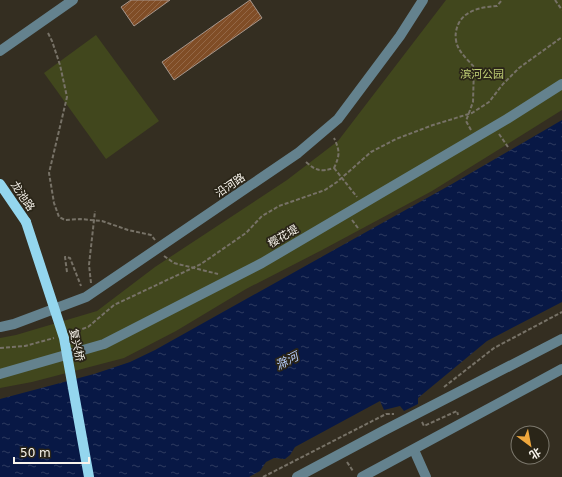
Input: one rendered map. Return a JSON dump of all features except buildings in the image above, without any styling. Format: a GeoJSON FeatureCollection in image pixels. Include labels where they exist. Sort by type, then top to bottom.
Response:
{"type":"FeatureCollection","features":[{"type":"Feature","properties":{"kind":"main road","name":"龙池路"},"geometry":{"type":"LineString","coordinates":[[0,184],[26,222]]}},
{"type":"Feature","properties":{"kind":"main road","name":"复兴桥"},"geometry":{"type":"LineString","coordinates":[[26,222],[64,338],[89,477]]}},
{"type":"Feature","properties":{"kind":"street"},"geometry":{"type":"LineString","coordinates":[[0,51],[73,0]]}},
{"type":"Feature","properties":{"kind":"street","name":"沿河路"},"geometry":{"type":"LineString","coordinates":[[0,327],[14,324],[86,297],[298,153],[338,119],[400,36],[423,0]]}},
{"type":"Feature","properties":{"kind":"street","name":"樱花堤"},"geometry":{"type":"LineString","coordinates":[[0,374],[104,344],[262,263],[507,119],[562,84]]}},
{"type":"Feature","properties":{"kind":"street"},"geometry":{"type":"LineString","coordinates":[[297,477],[562,339]]}},
{"type":"Feature","properties":{"kind":"street"},"geometry":{"type":"LineString","coordinates":[[362,477],[562,369]]}},
{"type":"Feature","properties":{"kind":"street"},"geometry":{"type":"LineString","coordinates":[[414,450],[426,477]]}},
{"type":"Feature","properties":{"kind":"path"},"geometry":{"type":"LineString","coordinates":[[472,132],[466,121],[473,102],[474,67],[458,48],[455,36],[457,26],[461,19],[468,13],[475,9],[497,6],[502,0]]}},
{"type":"Feature","properties":{"kind":"path"},"geometry":{"type":"LineString","coordinates":[[555,0],[562,10]]}},
{"type":"Feature","properties":{"kind":"path"},"geometry":{"type":"LineString","coordinates":[[48,33],[60,64],[67,97],[49,173],[54,203],[59,217],[65,220],[102,220],[128,230],[151,235],[160,247],[164,256],[174,263],[223,276],[236,276]]}},
{"type":"Feature","properties":{"kind":"path"},"geometry":{"type":"LineString","coordinates":[[70,333],[88,327],[114,305],[200,264],[246,233],[262,216],[324,190],[337,182],[371,152],[396,140],[433,126],[472,114],[488,102],[519,68],[562,37]]}},
{"type":"Feature","properties":{"kind":"path"},"geometry":{"type":"LineString","coordinates":[[497,131],[508,147]]}},
{"type":"Feature","properties":{"kind":"path"},"geometry":{"type":"LineString","coordinates":[[306,162],[315,170],[326,171],[334,168],[339,158],[339,148],[334,138]]}},
{"type":"Feature","properties":{"kind":"path"},"geometry":{"type":"LineString","coordinates":[[334,168],[360,200]]}},
{"type":"Feature","properties":{"kind":"path"},"geometry":{"type":"LineString","coordinates":[[92,284],[88,265],[95,211]]}},
{"type":"Feature","properties":{"kind":"path"},"geometry":{"type":"LineString","coordinates":[[352,219],[358,228]]}},
{"type":"Feature","properties":{"kind":"path"},"geometry":{"type":"LineString","coordinates":[[67,272],[65,257],[70,258],[81,286]]}},
{"type":"Feature","properties":{"kind":"path"},"geometry":{"type":"LineString","coordinates":[[444,388],[494,348],[562,312]]}},
{"type":"Feature","properties":{"kind":"path"},"geometry":{"type":"LineString","coordinates":[[0,348],[25,346],[56,338]]}},
{"type":"Feature","properties":{"kind":"path"},"geometry":{"type":"LineString","coordinates":[[420,418],[424,426],[456,411],[460,418]]}},
{"type":"Feature","properties":{"kind":"path"},"geometry":{"type":"LineString","coordinates":[[263,477],[386,414],[399,414]]}},
{"type":"Feature","properties":{"kind":"path"},"geometry":{"type":"LineString","coordinates":[[344,457],[353,471]]}},
{"type":"Feature","properties":{"kind":"green space","name":"滨河公园"},"geometry":{"type":"Polygon","coordinates":[[[446,0],[562,0],[562,110],[432,191],[246,289],[176,331],[124,358],[32,382],[0,388],[0,338],[16,335],[97,311],[155,267],[287,180],[338,141],[446,0]]]}},
{"type":"Feature","properties":{"kind":"green space"},"geometry":{"type":"Polygon","coordinates":[[[96,35],[159,121],[106,159],[44,73],[96,35]]]}},
{"type":"Feature","properties":{"kind":"water","name":"滁河"},"geometry":{"type":"Polygon","coordinates":[[[562,120],[562,302],[487,341],[418,398],[418,404],[404,411],[400,406],[384,410],[380,401],[295,447],[290,455],[285,459],[274,458],[266,462],[260,471],[249,477],[0,477],[0,399],[94,374],[130,362],[155,350],[452,184],[562,120]]]}}]}
